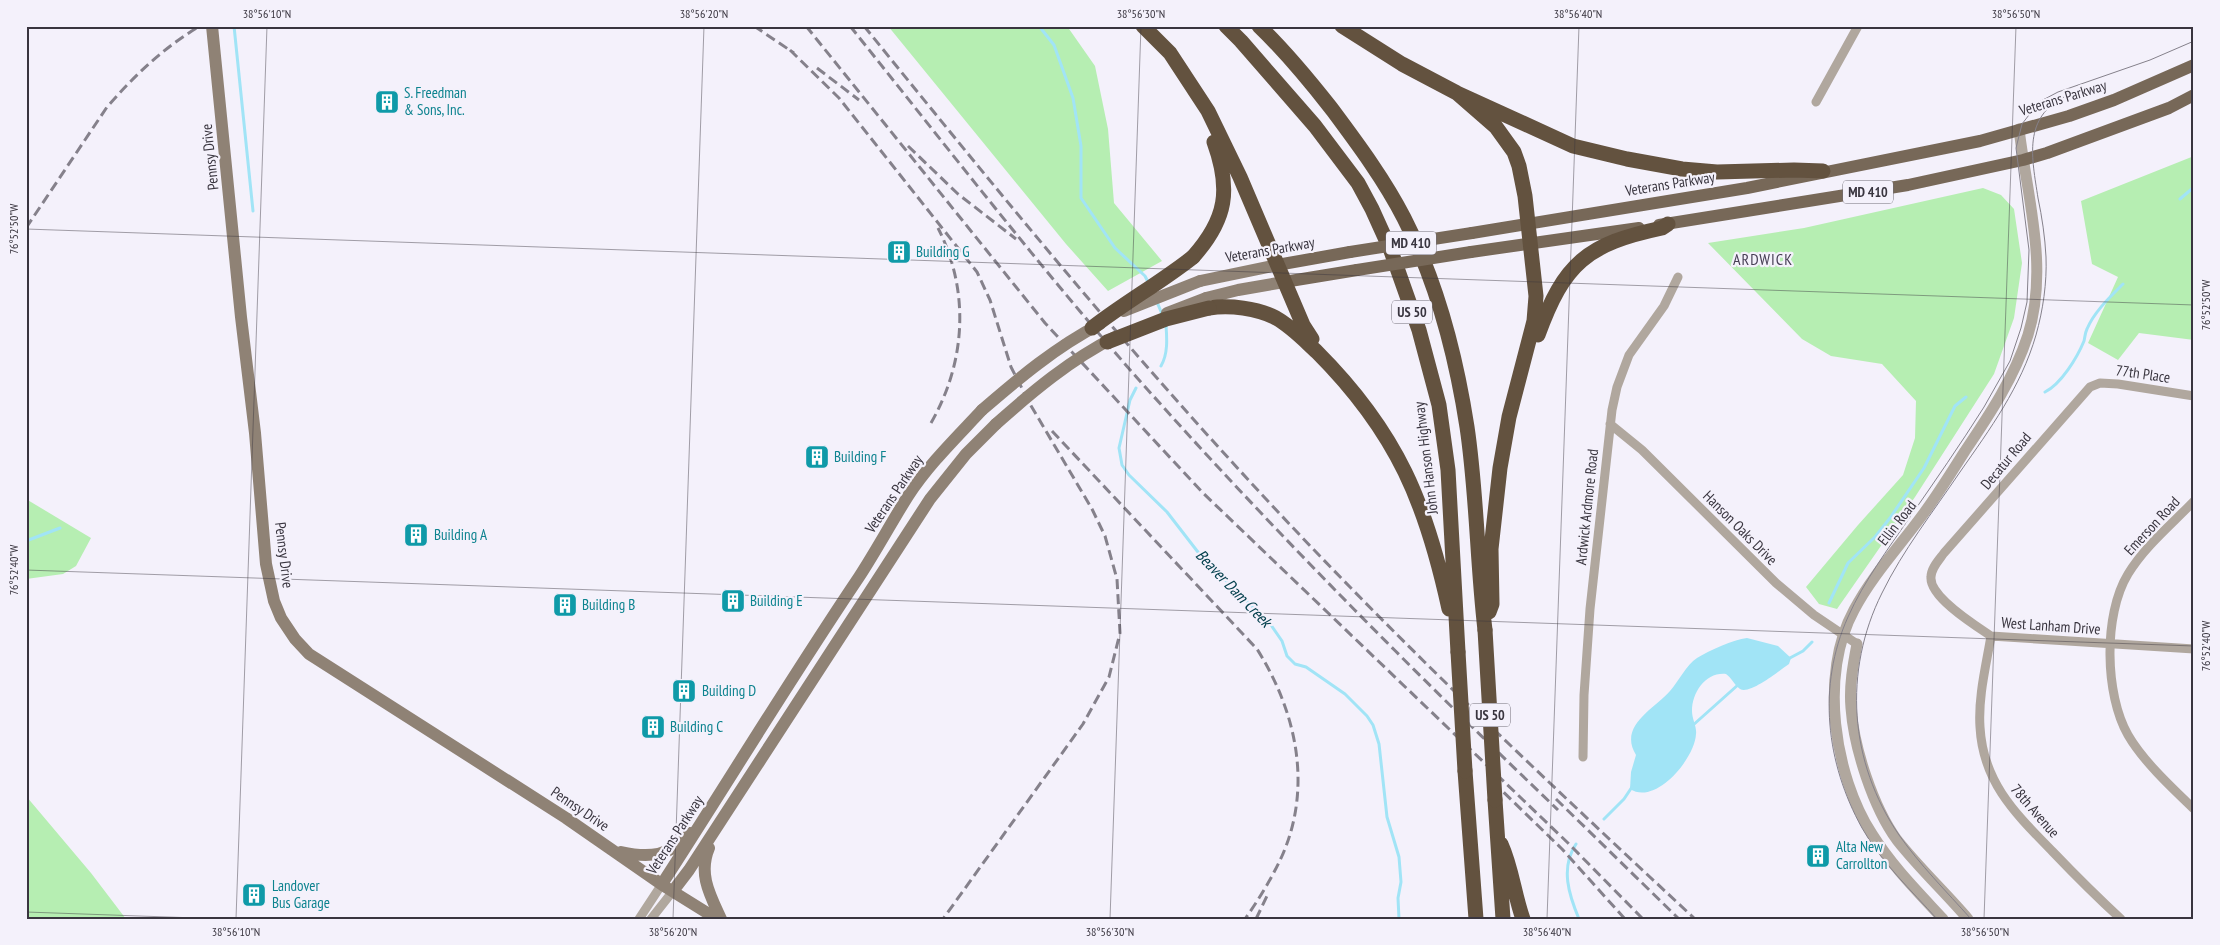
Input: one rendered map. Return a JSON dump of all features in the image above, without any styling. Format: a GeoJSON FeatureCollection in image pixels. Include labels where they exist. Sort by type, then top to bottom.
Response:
{"type":"FeatureCollection","features":[{"type":"Feature","properties":{"kind":"highway"},"geometry":{"type":"LineString","coordinates":[[1092,328],[1119,307],[1193,258],[1210,234],[1224,201],[1225,184],[1219,157],[1206,119],[1185,82],[1143,26]]}},
{"type":"Feature","properties":{"kind":"highway"},"geometry":{"type":"LineString","coordinates":[[1143,26],[1170,53],[1208,111],[1240,177],[1302,325],[1329,365]]}},
{"type":"Feature","properties":{"kind":"highway","name":"John Hanson Highway"},"geometry":{"type":"LineString","coordinates":[[1226,26],[1316,126],[1358,183],[1391,251],[1419,330],[1439,404],[1448,479],[1465,771],[1476,919]]}},
{"type":"Feature","properties":{"kind":"highway","name":"US 50"},"geometry":{"type":"LineString","coordinates":[[1258,26],[1290,59],[1346,128],[1387,188],[1417,246],[1444,323],[1462,396],[1473,474],[1503,919]]}},
{"type":"Feature","properties":{"kind":"highway"},"geometry":{"type":"LineString","coordinates":[[1342,26],[1402,64],[1456,92],[1574,146],[1627,160],[1682,169],[1717,172],[1823,171]]}},
{"type":"Feature","properties":{"kind":"highway"},"geometry":{"type":"LineString","coordinates":[[1456,92],[1496,127],[1514,152],[1523,181],[1536,296],[1534,321],[1513,402],[1500,468],[1491,549],[1492,604],[1485,630]]}},
{"type":"Feature","properties":{"kind":"highway"},"geometry":{"type":"LineString","coordinates":[[1513,402],[1548,306],[1558,286],[1590,253],[1616,240],[1662,228],[1668,224]]}},
{"type":"Feature","properties":{"kind":"highway"},"geometry":{"type":"LineString","coordinates":[[1107,342],[1207,303],[1240,308],[1273,317],[1297,333],[1329,365],[1371,415],[1405,472],[1432,540],[1458,652]]}},
{"type":"Feature","properties":{"kind":"highway"},"geometry":{"type":"LineString","coordinates":[[1497,834],[1510,863],[1523,919]]}},
{"type":"Feature","properties":{"kind":"main road","name":"Pennsy Drive"},"geometry":{"type":"LineString","coordinates":[[212,26],[256,433],[266,564],[274,601],[281,618],[309,654],[717,919]]}},
{"type":"Feature","properties":{"kind":"main road","name":"Veterans Parkway"},"geometry":{"type":"LineString","coordinates":[[667,888],[716,802],[800,664],[889,531],[908,496],[932,464],[982,410],[1031,369],[1092,328],[1150,299],[1200,281],[1350,252],[1747,188],[1980,140],[2069,116],[2114,100],[2194,65]]}},
{"type":"Feature","properties":{"kind":"main road","name":"MD 410"},"geometry":{"type":"LineString","coordinates":[[1207,303],[1238,290],[1284,282],[1471,252],[1668,224],[1908,185],[2047,153],[2160,111],[2194,95]]}},
{"type":"Feature","properties":{"kind":"main road","name":"Veterans Parkway"},"geometry":{"type":"LineString","coordinates":[[667,888],[689,870],[930,499],[966,454],[1032,392],[1065,366],[1107,342]]}},
{"type":"Feature","properties":{"kind":"main road"},"geometry":{"type":"LineString","coordinates":[[613,850],[648,857],[666,852],[687,837],[716,802]]}},
{"type":"Feature","properties":{"kind":"main road"},"geometry":{"type":"LineString","coordinates":[[714,831],[705,857],[705,883],[721,919]]}},
{"type":"Feature","properties":{"kind":"street"},"geometry":{"type":"LineString","coordinates":[[1816,102],[1858,26]]}},
{"type":"Feature","properties":{"kind":"street","name":"Ellin Road"},"geometry":{"type":"LineString","coordinates":[[1943,919],[1896,868],[1870,832],[1851,791],[1836,734],[1835,684],[1844,635],[1853,612],[1874,578],[1924,515],[2010,380],[2022,352],[2033,314],[2037,263],[2036,237],[2019,129]]}},
{"type":"Feature","properties":{"kind":"street","name":"Ardwick Ardmore Road"},"geometry":{"type":"LineString","coordinates":[[1583,757],[1584,695],[1590,609],[1610,424],[1617,387],[1630,355],[1664,306],[1678,277]]}},
{"type":"Feature","properties":{"kind":"street","name":"77th Place"},"geometry":{"type":"LineString","coordinates":[[2090,387],[2100,383],[2118,384],[2194,396]]}},
{"type":"Feature","properties":{"kind":"street","name":"Decatur Road"},"geometry":{"type":"LineString","coordinates":[[1944,553],[2090,387]]}},
{"type":"Feature","properties":{"kind":"street","name":"Hanson Oaks Drive"},"geometry":{"type":"LineString","coordinates":[[1610,424],[1642,450],[1800,605],[1857,644]]}},
{"type":"Feature","properties":{"kind":"street","name":"Emerson Road"},"geometry":{"type":"LineString","coordinates":[[2194,501],[2145,551],[2126,576],[2119,594],[2112,628],[2111,644],[2112,686],[2121,722],[2143,755],[2194,809]]}},
{"type":"Feature","properties":{"kind":"street","name":"West Lanham Drive"},"geometry":{"type":"LineString","coordinates":[[1944,553],[1933,569],[1932,585],[1936,592],[1951,606],[1991,636],[2194,649]]}},
{"type":"Feature","properties":{"kind":"street","name":"78th Avenue"},"geometry":{"type":"LineString","coordinates":[[1991,636],[1982,690],[1980,727],[1983,748],[1993,780],[2002,796],[2018,817],[2121,919]]}},
{"type":"Feature","properties":{"kind":"street"},"geometry":{"type":"LineString","coordinates":[[1857,644],[1852,667],[1851,708],[1856,736],[1869,784],[1896,838],[1916,863],[1968,919]]}},
{"type":"Feature","properties":{"kind":"street","name":"Veterans Parkway"},"geometry":{"type":"LineString","coordinates":[[639,919],[667,888]]}},
{"type":"Feature","properties":{"kind":"street","name":"Veterans Parkway"},"geometry":{"type":"LineString","coordinates":[[651,919],[667,888]]}},
{"type":"Feature","properties":{"kind":"green space"},"geometry":{"type":"Polygon","coordinates":[[[888,26],[1067,26],[1095,66],[1108,129],[1114,203],[1162,261],[1108,291],[1066,244],[888,26]]]}},
{"type":"Feature","properties":{"kind":"green space"},"geometry":{"type":"Polygon","coordinates":[[[2194,156],[2194,340],[2139,333],[2118,360],[2088,343],[2118,277],[2092,264],[2081,201],[2194,156]]]}},
{"type":"Feature","properties":{"kind":"green space"},"geometry":{"type":"Polygon","coordinates":[[[1983,188],[2001,195],[2014,209],[2022,263],[2014,318],[1994,374],[1915,497],[1837,609],[1819,604],[1806,587],[1903,475],[1915,438],[1916,401],[1882,364],[1831,356],[1802,339],[1708,243],[1804,228],[1983,188]]]}},
{"type":"Feature","properties":{"kind":"green space"},"geometry":{"type":"Polygon","coordinates":[[[26,499],[91,538],[76,566],[63,574],[26,579],[26,499]]]}},
{"type":"Feature","properties":{"kind":"green space"},"geometry":{"type":"Polygon","coordinates":[[[26,796],[91,873],[126,919],[26,919],[26,796]]]}},
{"type":"Feature","properties":{"kind":"water"},"geometry":{"type":"Polygon","coordinates":[[[1747,638],[1778,646],[1791,658],[1789,664],[1758,685],[1745,690],[1740,689],[1726,674],[1712,676],[1706,680],[1697,690],[1694,697],[1692,711],[1696,734],[1694,744],[1682,766],[1672,777],[1651,791],[1640,793],[1630,789],[1631,772],[1636,755],[1631,735],[1640,719],[1670,691],[1689,665],[1697,658],[1722,646],[1747,638]]]}},
{"type":"Feature","properties":{"kind":"waterway"},"geometry":{"type":"LineString","coordinates":[[234,26],[253,211]]}},
{"type":"Feature","properties":{"kind":"waterway","name":"Beaver Dam Creek"},"geometry":{"type":"LineString","coordinates":[[1039,26],[1054,45],[1073,98],[1081,146],[1081,198],[1115,248],[1145,276],[1148,282]]}},
{"type":"Feature","properties":{"kind":"waterway"},"geometry":{"type":"LineString","coordinates":[[2180,199],[2194,187]]}},
{"type":"Feature","properties":{"kind":"waterway"},"geometry":{"type":"LineString","coordinates":[[2045,392],[2057,383],[2068,370],[2081,348],[2090,323],[2103,305],[2123,284]]}},
{"type":"Feature","properties":{"kind":"waterway","name":"Beaver Dam Creek"},"geometry":{"type":"LineString","coordinates":[[1157,302],[1162,314]]}},
{"type":"Feature","properties":{"kind":"waterway","name":"Beaver Dam Creek"},"geometry":{"type":"LineString","coordinates":[[1161,366],[1166,351],[1166,325]]}},
{"type":"Feature","properties":{"kind":"waterway","name":"Beaver Dam Creek"},"geometry":{"type":"LineString","coordinates":[[1136,388],[1130,400],[1119,448],[1122,465],[1129,475],[1167,512],[1201,556],[1271,625],[1282,641],[1287,656],[1295,664],[1306,667],[1345,694],[1367,716],[1373,725],[1379,744],[1387,817],[1399,857],[1401,882],[1398,898],[1399,919]]}},
{"type":"Feature","properties":{"kind":"waterway"},"geometry":{"type":"LineString","coordinates":[[1829,603],[1848,563],[1875,537],[1890,518],[1924,468],[1955,406],[1966,397]]}},
{"type":"Feature","properties":{"kind":"waterway"},"geometry":{"type":"LineString","coordinates":[[26,541],[60,528]]}},
{"type":"Feature","properties":{"kind":"waterway"},"geometry":{"type":"LineString","coordinates":[[1788,659],[1803,651],[1812,642]]}},
{"type":"Feature","properties":{"kind":"waterway"},"geometry":{"type":"LineString","coordinates":[[1692,726],[1739,684]]}},
{"type":"Feature","properties":{"kind":"waterway"},"geometry":{"type":"LineString","coordinates":[[1604,819],[1624,799],[1632,787]]}},
{"type":"Feature","properties":{"kind":"waterway"},"geometry":{"type":"LineString","coordinates":[[1576,844],[1568,862],[1567,872],[1569,891],[1579,919]]}},
{"type":"Feature","properties":{"kind":"tram line"},"geometry":{"type":"LineString","coordinates":[[1937,919],[1878,852],[1862,828],[1840,777],[1830,724],[1829,697],[1838,643],[1854,604],[1869,578],[1975,421],[2010,361],[2027,302],[2029,250],[2016,148],[2022,124],[2039,102],[2058,92],[2150,60],[2194,41]]}},
{"type":"Feature","properties":{"kind":"tram line"},"geometry":{"type":"LineString","coordinates":[[1971,919],[1916,857],[1899,835],[1882,807],[1861,747],[1857,716],[1857,685],[1861,653],[1869,623],[1890,577],[1919,531],[2004,407],[2030,354],[2043,306],[2046,267],[2046,250],[2034,168],[2033,140],[2036,127],[2042,115],[2052,105],[2066,96]]}},
{"type":"Feature","properties":{"kind":"railway"},"geometry":{"type":"LineString","coordinates":[[26,228],[107,107],[150,63],[174,43],[200,26]]}},
{"type":"Feature","properties":{"kind":"railway"},"geometry":{"type":"LineString","coordinates":[[754,26],[794,53]]}},
{"type":"Feature","properties":{"kind":"railway"},"geometry":{"type":"LineString","coordinates":[[806,26],[1045,323],[1203,493],[1568,843],[1643,919]]}},
{"type":"Feature","properties":{"kind":"railway"},"geometry":{"type":"LineString","coordinates":[[850,26],[1060,287],[1183,429],[1340,596],[1558,810]]}},
{"type":"Feature","properties":{"kind":"railway"},"geometry":{"type":"LineString","coordinates":[[864,26],[999,192],[1137,356],[1287,522],[1459,695],[1695,919]]}},
{"type":"Feature","properties":{"kind":"railway"},"geometry":{"type":"LineString","coordinates":[[790,50],[839,98],[977,272],[990,300],[1011,367],[1030,404],[1092,509],[1105,536],[1117,579],[1120,633],[1109,677],[1083,724],[943,919]]}},
{"type":"Feature","properties":{"kind":"railway"},"geometry":{"type":"LineString","coordinates":[[817,68],[859,100]]}},
{"type":"Feature","properties":{"kind":"railway"},"geometry":{"type":"LineString","coordinates":[[908,146],[958,194],[1016,239]]}},
{"type":"Feature","properties":{"kind":"railway"},"geometry":{"type":"LineString","coordinates":[[931,423],[943,400],[951,376],[960,326],[955,276],[938,228]]}},
{"type":"Feature","properties":{"kind":"railway"},"geometry":{"type":"LineString","coordinates":[[1052,431],[1257,649],[1271,673],[1282,698],[1296,750],[1298,776],[1297,803],[1291,830],[1282,856],[1265,888],[1245,919]]}},
{"type":"Feature","properties":{"kind":"railway"},"geometry":{"type":"LineString","coordinates":[[1493,782],[1562,849],[1625,919]]}},
{"type":"Feature","properties":{"kind":"railway"},"geometry":{"type":"LineString","coordinates":[[1556,799],[1679,919]]}},
{"type":"Feature","properties":{"kind":"railway"},"geometry":{"type":"LineString","coordinates":[[1256,919],[1267,896]]}},
{"type":"Feature","properties":{"kind":"place","name":"S. Freedman & Sons, Inc."},"geometry":{"type":"Point","coordinates":[387,102]}},
{"type":"Feature","properties":{"kind":"place","name":"Building G"},"geometry":{"type":"Point","coordinates":[899,252]}},
{"type":"Feature","properties":{"kind":"place","name":"Building F"},"geometry":{"type":"Point","coordinates":[817,457]}},
{"type":"Feature","properties":{"kind":"place","name":"Building A"},"geometry":{"type":"Point","coordinates":[416,535]}},
{"type":"Feature","properties":{"kind":"place","name":"Building E"},"geometry":{"type":"Point","coordinates":[733,601]}},
{"type":"Feature","properties":{"kind":"place","name":"Building B"},"geometry":{"type":"Point","coordinates":[565,605]}},
{"type":"Feature","properties":{"kind":"place","name":"Building D"},"geometry":{"type":"Point","coordinates":[684,691]}},
{"type":"Feature","properties":{"kind":"place","name":"Building C"},"geometry":{"type":"Point","coordinates":[653,727]}},
{"type":"Feature","properties":{"kind":"place","name":"Alta New Carrollton"},"geometry":{"type":"Point","coordinates":[1818,856]}},
{"type":"Feature","properties":{"kind":"place","name":"Landover Bus Garage"},"geometry":{"type":"Point","coordinates":[254,895]}},
{"type":"Feature","properties":{"kind":"district","name":"ARDWICK"},"geometry":{"type":"Point","coordinates":[1763,259]}}]}
